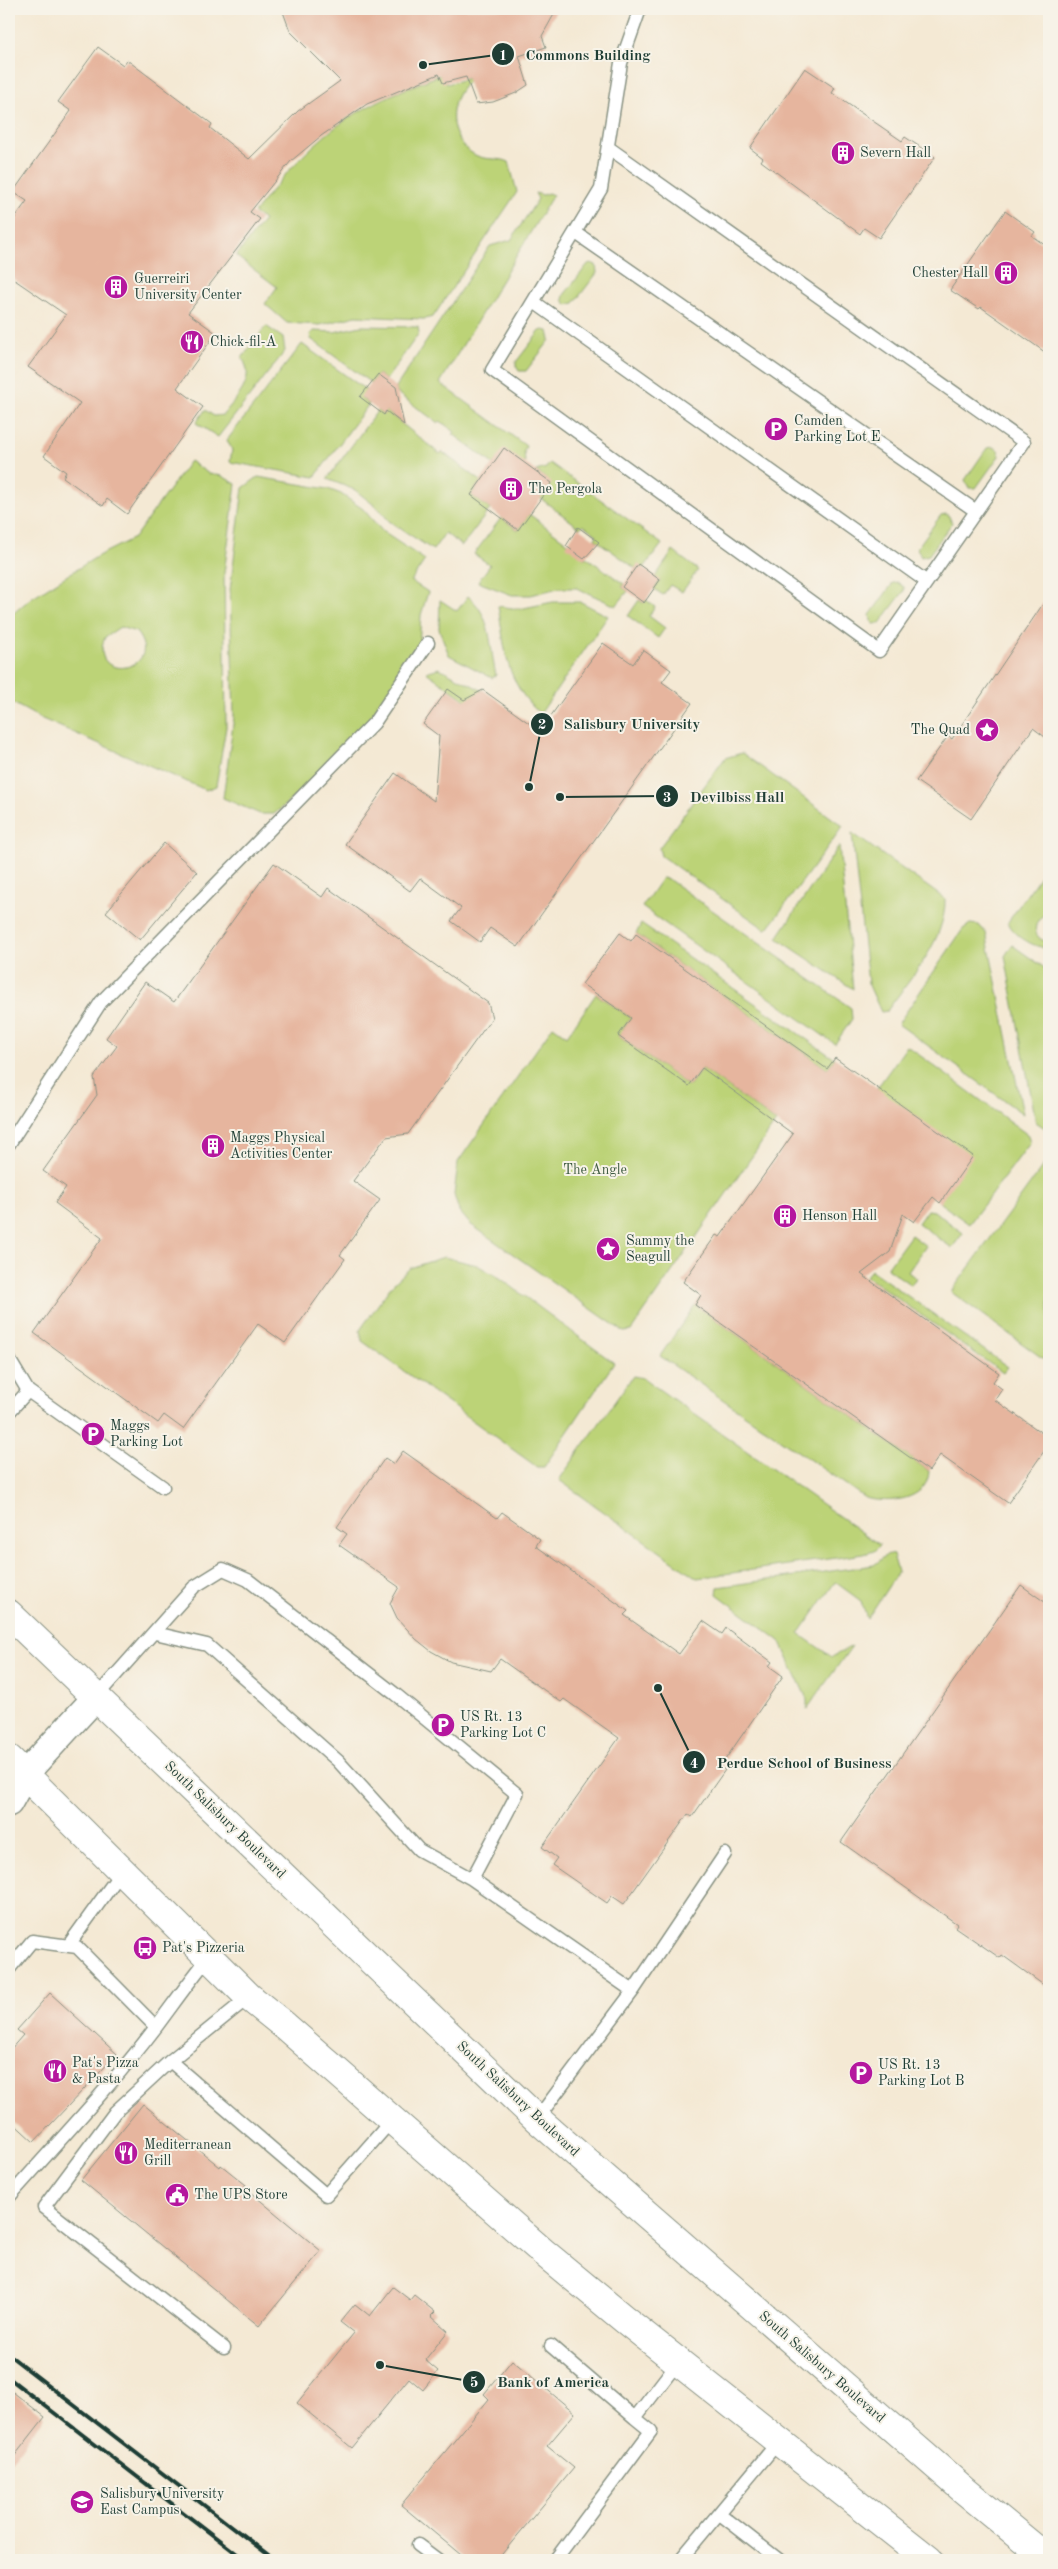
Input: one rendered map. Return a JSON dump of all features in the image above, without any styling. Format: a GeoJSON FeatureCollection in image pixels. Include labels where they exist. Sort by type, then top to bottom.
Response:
{"type":"FeatureCollection","features":[{"type":"Feature","properties":{"kind":"main road","name":"South Salisbury Boulevard"},"geometry":{"type":"LineString","coordinates":[[9,1614],[537,2119],[956,2484],[1049,2560]]}},
{"type":"Feature","properties":{"kind":"main road"},"geometry":{"type":"LineString","coordinates":[[17,1767],[249,1997],[285,2026],[543,2252],[678,2362],[929,2560]]}},
{"type":"Feature","properties":{"kind":"street"},"geometry":{"type":"LineString","coordinates":[[9,1803],[17,1767],[96,1698]]}},
{"type":"Feature","properties":{"kind":"lane"},"geometry":{"type":"LineString","coordinates":[[608,148],[1024,442],[879,651],[492,370],[601,189],[620,63],[640,9]]}},
{"type":"Feature","properties":{"kind":"lane"},"geometry":{"type":"LineString","coordinates":[[576,233],[976,511]]}},
{"type":"Feature","properties":{"kind":"lane"},"geometry":{"type":"LineString","coordinates":[[534,302],[927,582]]}},
{"type":"Feature","properties":{"kind":"lane"},"geometry":{"type":"LineString","coordinates":[[9,1144],[101,1002],[374,723],[428,643]]}},
{"type":"Feature","properties":{"kind":"lane"},"geometry":{"type":"LineString","coordinates":[[9,1359],[28,1391],[163,1487]]}},
{"type":"Feature","properties":{"kind":"lane"},"geometry":{"type":"LineString","coordinates":[[9,1412],[28,1391]]}},
{"type":"Feature","properties":{"kind":"lane"},"geometry":{"type":"LineString","coordinates":[[96,1698],[194,1588],[223,1569],[248,1580],[395,1694],[517,1794],[472,1878]]}},
{"type":"Feature","properties":{"kind":"lane"},"geometry":{"type":"LineString","coordinates":[[155,1633],[207,1645],[338,1761],[419,1850],[472,1878],[632,1991]]}},
{"type":"Feature","properties":{"kind":"lane"},"geometry":{"type":"LineString","coordinates":[[537,2119],[632,1991],[724,1854]]}},
{"type":"Feature","properties":{"kind":"lane"},"geometry":{"type":"LineString","coordinates":[[68,1946],[122,1871]]}},
{"type":"Feature","properties":{"kind":"lane"},"geometry":{"type":"LineString","coordinates":[[9,1969],[32,1941],[77,1947],[156,2027]]}},
{"type":"Feature","properties":{"kind":"lane"},"geometry":{"type":"LineString","coordinates":[[9,2196],[81,2118],[156,2027],[188,1982],[210,1957]]}},
{"type":"Feature","properties":{"kind":"lane"},"geometry":{"type":"LineString","coordinates":[[224,2348],[44,2207],[116,2112],[170,2061],[249,1997]]}},
{"type":"Feature","properties":{"kind":"lane"},"geometry":{"type":"LineString","coordinates":[[170,2061],[326,2196],[392,2120]]}},
{"type":"Feature","properties":{"kind":"lane"},"geometry":{"type":"LineString","coordinates":[[551,2346],[651,2431],[555,2560]]}},
{"type":"Feature","properties":{"kind":"lane"},"geometry":{"type":"LineString","coordinates":[[635,2418],[678,2362]]}},
{"type":"Feature","properties":{"kind":"lane"},"geometry":{"type":"LineString","coordinates":[[680,2560],[779,2441]]}},
{"type":"Feature","properties":{"kind":"lane"},"geometry":{"type":"LineString","coordinates":[[720,2514],[779,2560]]}},
{"type":"Feature","properties":{"kind":"lane"},"geometry":{"type":"LineString","coordinates":[[418,2545],[438,2560]]}},
{"type":"Feature","properties":{"kind":"green space"},"geometry":{"type":"Polygon","coordinates":[[[440,75],[447,84],[469,78],[470,80],[462,88],[453,108],[454,130],[465,148],[475,155],[509,162],[517,192],[433,317],[424,319],[356,316],[320,325],[287,323],[265,304],[277,287],[236,256],[264,220],[254,213],[302,157],[344,121],[400,91],[440,75]]]}},
{"type":"Feature","properties":{"kind":"green space"},"geometry":{"type":"Polygon","coordinates":[[[535,193],[553,195],[440,383],[526,446],[524,451],[525,463],[493,464],[453,434],[455,432],[440,421],[438,423],[397,393],[396,387],[490,246],[511,240],[538,199],[535,193]]]}},
{"type":"Feature","properties":{"kind":"green space"},"geometry":{"type":"Polygon","coordinates":[[[588,264],[596,265],[597,273],[574,303],[567,305],[563,300],[564,295],[588,264]]]}},
{"type":"Feature","properties":{"kind":"green space"},"geometry":{"type":"Polygon","coordinates":[[[266,326],[283,338],[285,351],[218,437],[196,423],[205,410],[214,416],[223,415],[239,395],[246,381],[247,374],[242,358],[266,326]]]}},
{"type":"Feature","properties":{"kind":"green space"},"geometry":{"type":"Polygon","coordinates":[[[361,326],[418,327],[419,333],[386,380],[378,374],[371,383],[311,339],[310,334],[314,331],[334,332],[361,326]]]}},
{"type":"Feature","properties":{"kind":"green space"},"geometry":{"type":"Polygon","coordinates":[[[540,331],[548,331],[550,340],[526,371],[519,371],[516,362],[540,331]]]}},
{"type":"Feature","properties":{"kind":"green space"},"geometry":{"type":"Polygon","coordinates":[[[302,344],[366,390],[361,398],[369,404],[315,477],[230,462],[232,450],[227,440],[302,344]]]}},
{"type":"Feature","properties":{"kind":"green space"},"geometry":{"type":"Polygon","coordinates":[[[378,410],[383,415],[386,411],[440,454],[442,452],[481,481],[471,495],[490,509],[462,546],[445,533],[433,550],[389,521],[379,509],[355,490],[327,479],[378,410]]]}},
{"type":"Feature","properties":{"kind":"green space"},"geometry":{"type":"Polygon","coordinates":[[[994,447],[999,451],[999,456],[976,488],[969,488],[965,480],[987,448],[994,447]]]}},
{"type":"Feature","properties":{"kind":"green space"},"geometry":{"type":"Polygon","coordinates":[[[190,461],[209,474],[222,476],[236,484],[224,573],[226,727],[216,786],[206,790],[40,718],[9,701],[9,617],[31,598],[98,556],[134,538],[190,461]],[[120,627],[105,637],[102,652],[106,662],[115,667],[125,667],[135,663],[142,656],[143,645],[136,632],[120,627]]]}},
{"type":"Feature","properties":{"kind":"green space"},"geometry":{"type":"Polygon","coordinates":[[[550,463],[662,544],[643,569],[635,568],[595,539],[597,535],[583,525],[580,528],[540,498],[551,483],[536,471],[546,468],[550,463]]]}},
{"type":"Feature","properties":{"kind":"green space"},"geometry":{"type":"Polygon","coordinates":[[[258,477],[328,489],[341,494],[363,509],[383,532],[425,560],[411,581],[428,592],[421,615],[419,646],[388,698],[329,768],[274,814],[260,814],[223,798],[234,717],[230,590],[243,488],[258,477]]]}},
{"type":"Feature","properties":{"kind":"green space"},"geometry":{"type":"Polygon","coordinates":[[[529,514],[568,543],[584,559],[586,557],[624,584],[622,587],[628,591],[616,606],[577,588],[558,588],[531,595],[512,595],[478,582],[490,565],[474,554],[501,518],[518,530],[529,514]]]}},
{"type":"Feature","properties":{"kind":"green space"},"geometry":{"type":"Polygon","coordinates":[[[946,514],[952,523],[929,555],[921,557],[917,548],[941,515],[946,514]]]}},
{"type":"Feature","properties":{"kind":"green space"},"geometry":{"type":"Polygon","coordinates":[[[673,551],[698,570],[682,592],[670,585],[663,595],[654,589],[660,581],[655,577],[673,551]]]}},
{"type":"Feature","properties":{"kind":"green space"},"geometry":{"type":"Polygon","coordinates":[[[897,582],[904,587],[904,591],[880,623],[874,624],[871,621],[870,615],[893,583],[897,582]]]}},
{"type":"Feature","properties":{"kind":"green space"},"geometry":{"type":"Polygon","coordinates":[[[468,596],[482,613],[489,632],[496,675],[492,678],[449,655],[439,629],[440,600],[457,611],[468,596]]]}},
{"type":"Feature","properties":{"kind":"green space"},"geometry":{"type":"Polygon","coordinates":[[[639,600],[643,603],[646,600],[655,607],[649,616],[665,628],[658,638],[628,616],[639,600]]]}},
{"type":"Feature","properties":{"kind":"green space"},"geometry":{"type":"Polygon","coordinates":[[[553,602],[581,602],[608,616],[540,714],[519,689],[513,677],[505,651],[498,606],[519,609],[553,602]]]}},
{"type":"Feature","properties":{"kind":"green space"},"geometry":{"type":"Polygon","coordinates":[[[439,668],[485,692],[467,701],[426,672],[439,668]]]}},
{"type":"Feature","properties":{"kind":"green space"},"geometry":{"type":"Polygon","coordinates":[[[742,753],[843,826],[768,928],[765,929],[661,856],[659,848],[725,758],[742,753]]]}},
{"type":"Feature","properties":{"kind":"green space"},"geometry":{"type":"Polygon","coordinates":[[[852,833],[945,899],[944,915],[940,930],[933,944],[916,972],[887,1011],[881,1012],[868,983],[852,833]]]}},
{"type":"Feature","properties":{"kind":"green space"},"geometry":{"type":"Polygon","coordinates":[[[839,846],[853,989],[777,938],[839,846]]]}},
{"type":"Feature","properties":{"kind":"green space"},"geometry":{"type":"Polygon","coordinates":[[[1049,863],[1049,912],[1039,919],[1036,928],[1038,937],[1049,942],[1049,947],[1044,947],[1025,941],[1008,922],[1049,863]]]}},
{"type":"Feature","properties":{"kind":"green space"},"geometry":{"type":"Polygon","coordinates":[[[662,878],[668,879],[851,1008],[852,1019],[835,1044],[642,907],[662,878]]]}},
{"type":"Feature","properties":{"kind":"green space"},"geometry":{"type":"Polygon","coordinates":[[[641,924],[835,1058],[827,1069],[636,934],[641,924]]]}},
{"type":"Feature","properties":{"kind":"green space"},"geometry":{"type":"Polygon","coordinates":[[[970,924],[979,925],[986,933],[1023,1114],[898,1024],[963,929],[970,924]]]}},
{"type":"Feature","properties":{"kind":"green space"},"geometry":{"type":"Polygon","coordinates":[[[1012,945],[1049,971],[1049,1131],[1036,1122],[1005,956],[1012,945]]]}},
{"type":"Feature","properties":{"kind":"green space","name":"The Angle"},"geometry":{"type":"Polygon","coordinates":[[[596,994],[631,1018],[618,1036],[689,1086],[702,1068],[776,1122],[631,1331],[624,1332],[470,1224],[459,1211],[454,1195],[458,1162],[553,1026],[567,1036],[596,994]]]}},
{"type":"Feature","properties":{"kind":"green space"},"geometry":{"type":"Polygon","coordinates":[[[907,1046],[1028,1135],[1030,1143],[969,1224],[940,1203],[877,1088],[907,1046]]]}},
{"type":"Feature","properties":{"kind":"green space"},"geometry":{"type":"Polygon","coordinates":[[[1044,1165],[1049,1191],[1049,1363],[951,1292],[1044,1165]]]}},
{"type":"Feature","properties":{"kind":"green space"},"geometry":{"type":"Polygon","coordinates":[[[927,1210],[934,1211],[963,1233],[952,1248],[918,1223],[927,1210]]]}},
{"type":"Feature","properties":{"kind":"green space"},"geometry":{"type":"Polygon","coordinates":[[[911,1235],[926,1246],[908,1272],[916,1278],[911,1285],[887,1268],[911,1235]]]}},
{"type":"Feature","properties":{"kind":"green space"},"geometry":{"type":"Polygon","coordinates":[[[444,1257],[477,1265],[500,1278],[614,1363],[544,1467],[537,1467],[362,1341],[360,1330],[392,1285],[410,1268],[444,1257]]]}},
{"type":"Feature","properties":{"kind":"green space"},"geometry":{"type":"Polygon","coordinates":[[[871,1270],[1008,1367],[1003,1373],[866,1276],[871,1270]]]}},
{"type":"Feature","properties":{"kind":"green space"},"geometry":{"type":"Polygon","coordinates":[[[695,1305],[929,1471],[927,1481],[922,1489],[905,1498],[895,1500],[885,1501],[865,1498],[660,1356],[695,1305]]]}},
{"type":"Feature","properties":{"kind":"green space"},"geometry":{"type":"Polygon","coordinates":[[[633,1376],[643,1378],[880,1545],[874,1551],[864,1554],[697,1578],[559,1480],[633,1376]]]}},
{"type":"Feature","properties":{"kind":"green space"},"geometry":{"type":"Polygon","coordinates":[[[888,1554],[893,1555],[898,1572],[867,1619],[861,1601],[835,1582],[799,1634],[832,1657],[852,1646],[807,1709],[807,1699],[780,1641],[717,1594],[718,1587],[874,1565],[888,1554]]]}},
{"type":"Feature","properties":{"kind":"building","name":"Guerreiri University Center"},"geometry":{"type":"Polygon","coordinates":[[[282,9],[557,9],[542,36],[546,47],[519,56],[528,85],[516,93],[493,102],[476,104],[466,77],[443,83],[439,74],[367,104],[321,136],[291,161],[250,212],[260,219],[188,313],[216,333],[177,388],[203,407],[127,514],[107,499],[103,506],[63,477],[66,472],[44,456],[80,403],[28,367],[66,315],[9,276],[9,226],[27,201],[13,192],[71,111],[58,102],[98,47],[123,65],[127,60],[212,124],[210,128],[249,159],[298,111],[340,81],[290,31],[282,9]]]}},
{"type":"Feature","properties":{"kind":"building","name":"Severn Hall"},"geometry":{"type":"Polygon","coordinates":[[[805,68],[835,88],[832,93],[902,141],[905,137],[935,157],[879,238],[864,228],[860,234],[761,161],[763,158],[750,148],[805,68]]]}},
{"type":"Feature","properties":{"kind":"building","name":"Chester Hall"},"geometry":{"type":"Polygon","coordinates":[[[1005,211],[1035,232],[1032,236],[1049,248],[1049,355],[981,307],[979,309],[950,290],[1005,211]]]}},
{"type":"Feature","properties":{"kind":"building"},"geometry":{"type":"Polygon","coordinates":[[[378,374],[396,387],[404,425],[386,411],[384,415],[360,397],[378,374]]]}},
{"type":"Feature","properties":{"kind":"building"},"geometry":{"type":"Polygon","coordinates":[[[504,448],[552,483],[518,530],[471,495],[504,448]]]}},
{"type":"Feature","properties":{"kind":"building"},"geometry":{"type":"Polygon","coordinates":[[[578,527],[599,542],[584,559],[566,546],[578,527]]]}},
{"type":"Feature","properties":{"kind":"building"},"geometry":{"type":"Polygon","coordinates":[[[638,564],[660,580],[644,603],[622,587],[638,564]]]}},
{"type":"Feature","properties":{"kind":"building"},"geometry":{"type":"Polygon","coordinates":[[[1049,595],[1049,740],[1033,728],[971,819],[916,781],[948,736],[952,739],[1049,595]]]}},
{"type":"Feature","properties":{"kind":"building"},"geometry":{"type":"Polygon","coordinates":[[[603,643],[633,664],[643,650],[671,670],[662,682],[692,703],[518,947],[490,928],[480,942],[451,921],[461,908],[420,878],[410,891],[345,844],[395,773],[434,801],[439,736],[423,724],[448,689],[464,700],[483,690],[540,731],[603,643]]]}},
{"type":"Feature","properties":{"kind":"building"},"geometry":{"type":"Polygon","coordinates":[[[164,843],[197,872],[140,940],[106,912],[164,843]]]}},
{"type":"Feature","properties":{"kind":"building","name":"Maggs Physical Activities Center"},"geometry":{"type":"Polygon","coordinates":[[[274,863],[322,897],[328,888],[488,1003],[492,1018],[408,1134],[386,1137],[353,1181],[380,1200],[340,1255],[345,1259],[285,1343],[258,1324],[183,1429],[164,1415],[158,1423],[34,1333],[102,1238],[55,1203],[66,1187],[43,1171],[97,1095],[94,1077],[117,1046],[106,1038],[145,982],[174,1002],[274,863]]]}},
{"type":"Feature","properties":{"kind":"building","name":"Henson Hall"},"geometry":{"type":"Polygon","coordinates":[[[620,933],[631,941],[636,934],[827,1069],[835,1058],[973,1156],[940,1203],[933,1197],[914,1222],[903,1214],[890,1252],[861,1274],[999,1373],[993,1382],[1002,1389],[995,1400],[1049,1438],[1049,1444],[1008,1503],[940,1455],[929,1471],[695,1305],[701,1295],[683,1282],[716,1235],[720,1237],[793,1134],[702,1068],[689,1086],[618,1036],[631,1018],[582,984],[620,933]]]}},
{"type":"Feature","properties":{"kind":"building"},"geometry":{"type":"Polygon","coordinates":[[[403,1451],[497,1518],[502,1512],[540,1539],[536,1546],[628,1611],[624,1615],[679,1654],[703,1621],[722,1634],[726,1628],[772,1662],[769,1666],[783,1676],[720,1767],[725,1770],[692,1817],[688,1814],[624,1904],[612,1896],[607,1903],[552,1865],[557,1858],[542,1847],[619,1738],[564,1699],[561,1702],[500,1659],[491,1671],[451,1662],[431,1651],[416,1639],[397,1618],[390,1603],[399,1587],[339,1545],[347,1534],[337,1527],[385,1458],[394,1464],[403,1451]]]}},
{"type":"Feature","properties":{"kind":"building"},"geometry":{"type":"Polygon","coordinates":[[[1021,1585],[1049,1605],[1049,1989],[1002,1955],[1000,1958],[955,1927],[957,1924],[841,1842],[1021,1585]]]}},
{"type":"Feature","properties":{"kind":"building","name":"Pat's Pizza & Pasta"},"geometry":{"type":"Polygon","coordinates":[[[50,1993],[117,2054],[34,2142],[9,2119],[9,2051],[23,2035],[17,2030],[50,1993]]]}},
{"type":"Feature","properties":{"kind":"building"},"geometry":{"type":"Polygon","coordinates":[[[143,2104],[220,2167],[221,2165],[246,2185],[244,2187],[321,2251],[259,2326],[81,2180],[143,2104]]]}},
{"type":"Feature","properties":{"kind":"building"},"geometry":{"type":"Polygon","coordinates":[[[393,2287],[410,2300],[414,2295],[435,2312],[431,2316],[448,2331],[425,2360],[438,2371],[423,2390],[409,2378],[352,2448],[297,2403],[354,2333],[340,2322],[355,2304],[370,2316],[393,2287]]]}},
{"type":"Feature","properties":{"kind":"building"},"geometry":{"type":"Polygon","coordinates":[[[512,2360],[575,2413],[547,2446],[574,2468],[497,2560],[467,2560],[401,2505],[489,2399],[484,2394],[512,2360]]]}},
{"type":"Feature","properties":{"kind":"building"},"geometry":{"type":"Polygon","coordinates":[[[9,2389],[45,2417],[9,2463],[9,2389]]]}},
{"type":"Feature","properties":{"kind":"railway"},"geometry":{"type":"LineString","coordinates":[[9,2355],[275,2560]]}},
{"type":"Feature","properties":{"kind":"railway"},"geometry":{"type":"LineString","coordinates":[[9,2378],[245,2560]]}},
{"type":"Feature","properties":{"kind":"place","name":"Commons Building"},"geometry":{"type":"Point","coordinates":[423,65]}},
{"type":"Feature","properties":{"kind":"place","name":"Severn Hall"},"geometry":{"type":"Point","coordinates":[843,153]}},
{"type":"Feature","properties":{"kind":"place","name":"Chester Hall"},"geometry":{"type":"Point","coordinates":[1006,273]}},
{"type":"Feature","properties":{"kind":"place","name":"Guerreiri University Center"},"geometry":{"type":"Point","coordinates":[116,287]}},
{"type":"Feature","properties":{"kind":"place","name":"Chick-fil-A"},"geometry":{"type":"Point","coordinates":[192,342]}},
{"type":"Feature","properties":{"kind":"place","name":"Camden Parking Lot E"},"geometry":{"type":"Point","coordinates":[776,429]}},
{"type":"Feature","properties":{"kind":"place","name":"The Pergola"},"geometry":{"type":"Point","coordinates":[511,489]}},
{"type":"Feature","properties":{"kind":"place","name":"The Quad"},"geometry":{"type":"Point","coordinates":[987,730]}},
{"type":"Feature","properties":{"kind":"place","name":"Salisbury University"},"geometry":{"type":"Point","coordinates":[529,787]}},
{"type":"Feature","properties":{"kind":"place","name":"Devilbiss Hall"},"geometry":{"type":"Point","coordinates":[560,797]}},
{"type":"Feature","properties":{"kind":"place","name":"Maggs Physical Activities Center"},"geometry":{"type":"Point","coordinates":[213,1146]}},
{"type":"Feature","properties":{"kind":"place","name":"Henson Hall"},"geometry":{"type":"Point","coordinates":[785,1216]}},
{"type":"Feature","properties":{"kind":"place","name":"Sammy the Seagull"},"geometry":{"type":"Point","coordinates":[608,1249]}},
{"type":"Feature","properties":{"kind":"place","name":"Maggs Parking Lot"},"geometry":{"type":"Point","coordinates":[93,1434]}},
{"type":"Feature","properties":{"kind":"place","name":"Perdue School of Business"},"geometry":{"type":"Point","coordinates":[658,1688]}},
{"type":"Feature","properties":{"kind":"place","name":"US Rt. 13 Parking Lot C"},"geometry":{"type":"Point","coordinates":[443,1725]}},
{"type":"Feature","properties":{"kind":"place","name":"Pat's Pizzeria"},"geometry":{"type":"Point","coordinates":[145,1948]}},
{"type":"Feature","properties":{"kind":"place","name":"Pat's Pizza & Pasta"},"geometry":{"type":"Point","coordinates":[55,2071]}},
{"type":"Feature","properties":{"kind":"place","name":"US Rt. 13 Parking Lot B"},"geometry":{"type":"Point","coordinates":[861,2073]}},
{"type":"Feature","properties":{"kind":"place","name":"Mediterranean Grill"},"geometry":{"type":"Point","coordinates":[126,2153]}},
{"type":"Feature","properties":{"kind":"place","name":"The UPS Store"},"geometry":{"type":"Point","coordinates":[177,2195]}},
{"type":"Feature","properties":{"kind":"place","name":"Bank of America"},"geometry":{"type":"Point","coordinates":[380,2365]}},
{"type":"Feature","properties":{"kind":"place","name":"Salisbury University East Campus"},"geometry":{"type":"Point","coordinates":[82,2502]}}]}
